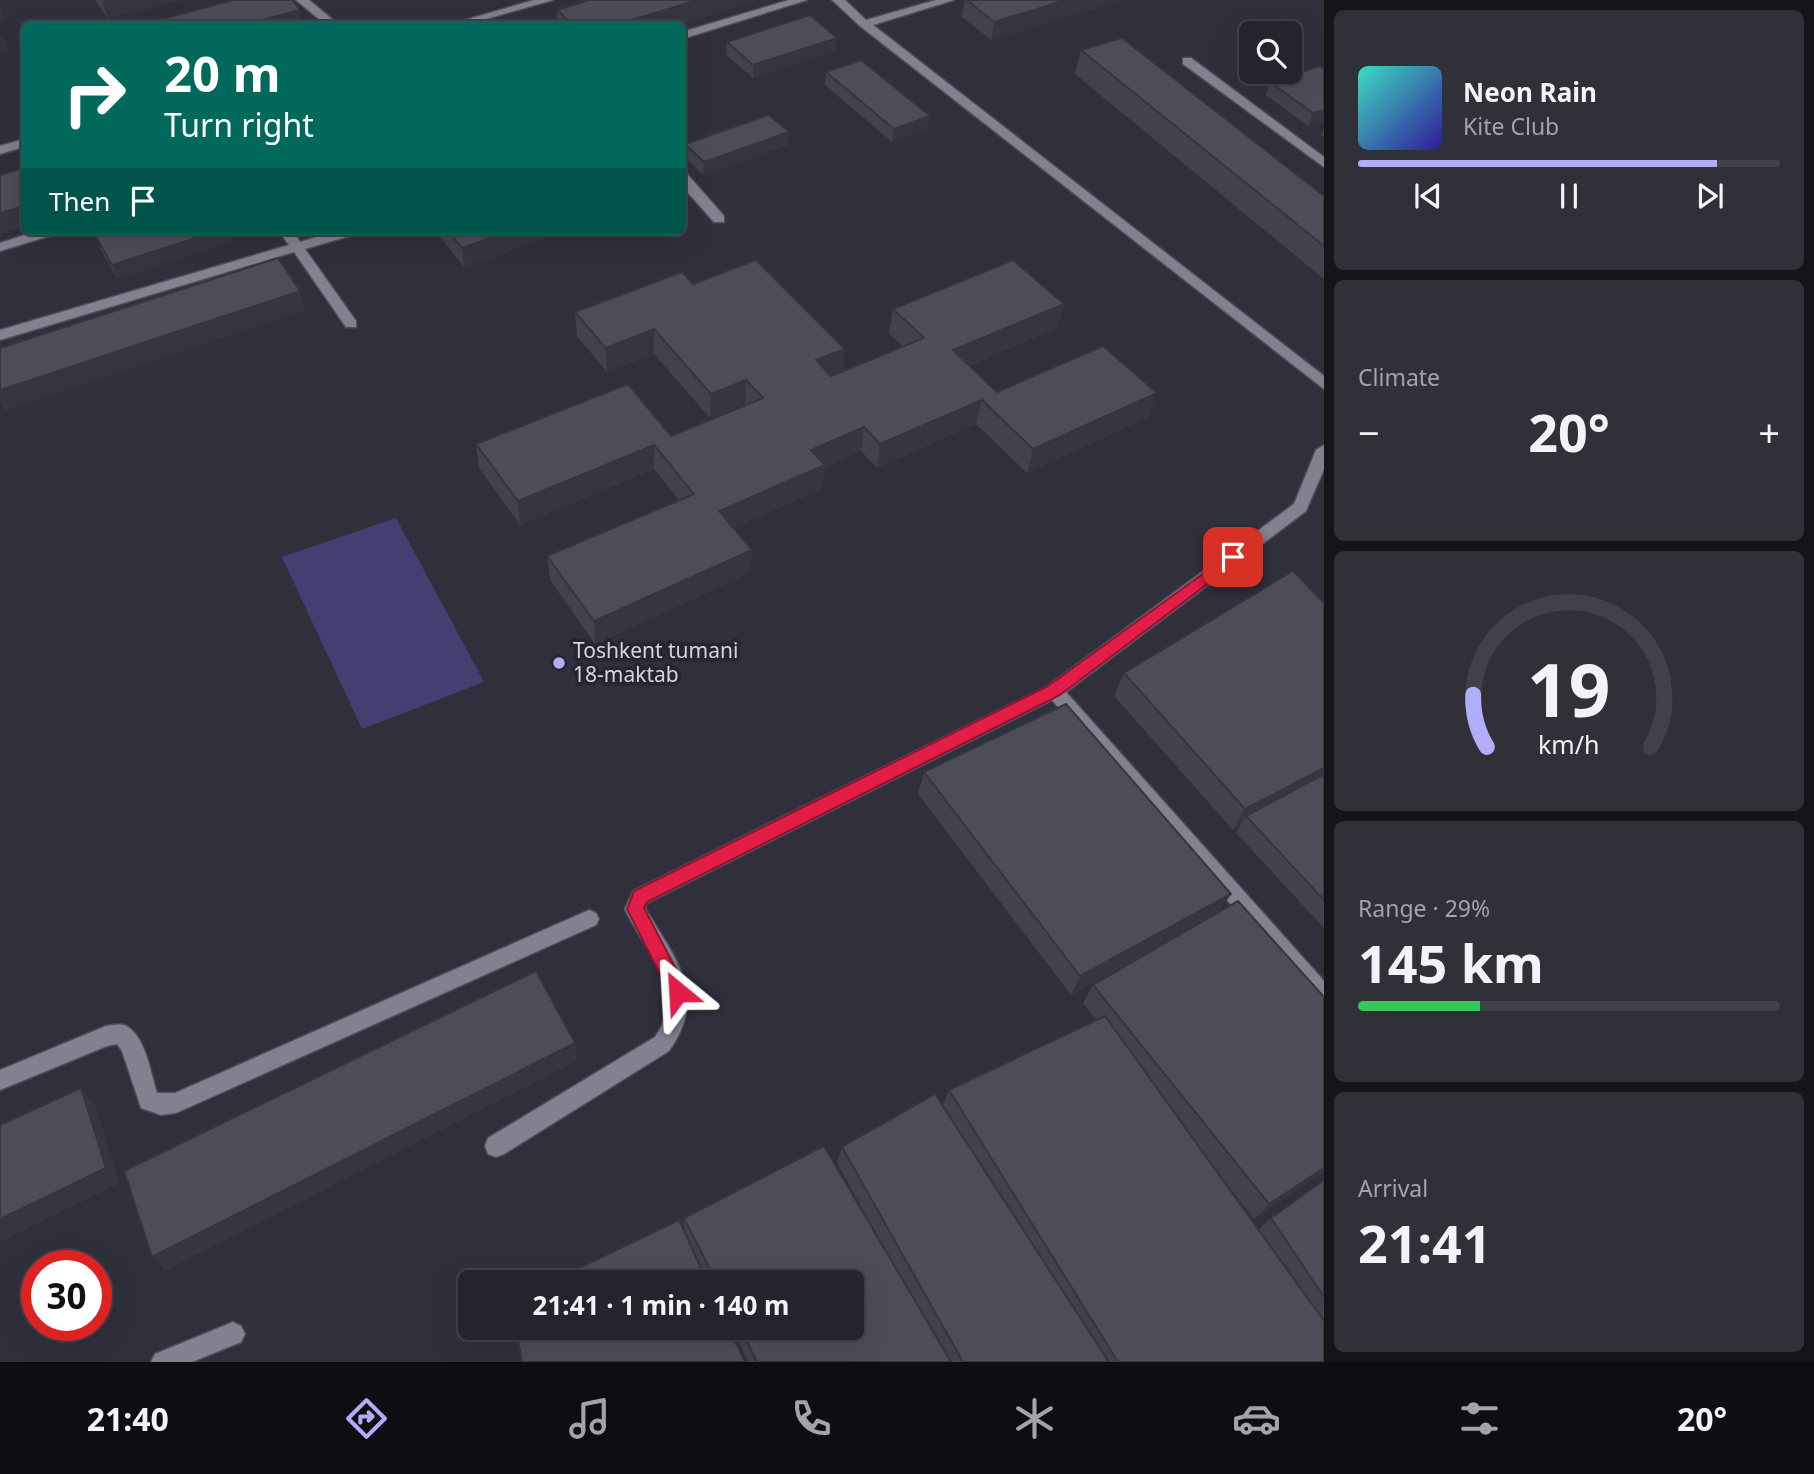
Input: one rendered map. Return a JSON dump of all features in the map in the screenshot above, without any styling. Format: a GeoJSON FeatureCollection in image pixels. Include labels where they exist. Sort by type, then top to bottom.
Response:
{"type":"FeatureCollection","features":[{"type":"Feature","properties":{"kind":"street"},"geometry":{"type":"LineString","coordinates":[[302,0],[328,21]]}},
{"type":"Feature","properties":{"kind":"street"},"geometry":{"type":"LineString","coordinates":[[468,21],[547,0]]}},
{"type":"Feature","properties":{"kind":"street"},"geometry":{"type":"LineString","coordinates":[[686,35],[801,0]]}},
{"type":"Feature","properties":{"kind":"street"},"geometry":{"type":"LineString","coordinates":[[838,0],[864,24],[1324,384]]}},
{"type":"Feature","properties":{"kind":"street"},"geometry":{"type":"LineString","coordinates":[[864,24],[948,0]]}},
{"type":"Feature","properties":{"kind":"street"},"geometry":{"type":"LineString","coordinates":[[1187,61],[1324,163]]}},
{"type":"Feature","properties":{"kind":"street"},"geometry":{"type":"LineString","coordinates":[[0,150],[21,144]]}},
{"type":"Feature","properties":{"kind":"street"},"geometry":{"type":"LineString","coordinates":[[686,182],[719,219]]}},
{"type":"Feature","properties":{"kind":"street"},"geometry":{"type":"LineString","coordinates":[[0,247],[38,235]]}},
{"type":"Feature","properties":{"kind":"street"},"geometry":{"type":"LineString","coordinates":[[289,235],[351,324]]}},
{"type":"Feature","properties":{"kind":"street"},"geometry":{"type":"LineString","coordinates":[[0,335],[339,235]]}},
{"type":"Feature","properties":{"kind":"street"},"geometry":{"type":"LineString","coordinates":[[496,1146],[662,1044],[673,1029],[678,1009],[678,992],[635,909],[640,897],[1054,691],[1300,508],[1324,450]]}},
{"type":"Feature","properties":{"kind":"street"},"geometry":{"type":"LineString","coordinates":[[1054,691],[1324,996]]}},
{"type":"Feature","properties":{"kind":"street"},"geometry":{"type":"LineString","coordinates":[[0,1080],[106,1036],[121,1034],[131,1046],[149,1101],[161,1105],[176,1103],[589,919]]}},
{"type":"Feature","properties":{"kind":"street"},"geometry":{"type":"LineString","coordinates":[[163,1362],[233,1335]]}},
{"type":"Feature","properties":{"kind":"shaded area"},"geometry":{"type":"Polygon","coordinates":[[[396,518],[484,682],[362,729],[282,557],[396,518]]]}},
{"type":"Feature","properties":{"kind":"building"},"geometry":{"type":"Polygon","coordinates":[[[233,0],[292,0],[300,10],[258,21],[155,21],[233,0]]]}},
{"type":"Feature","properties":{"kind":"building"},"geometry":{"type":"Polygon","coordinates":[[[589,0],[698,0],[628,21],[569,21],[557,10],[589,0]]]}},
{"type":"Feature","properties":{"kind":"building"},"geometry":{"type":"Polygon","coordinates":[[[967,0],[1066,0],[994,22],[967,0]]]}},
{"type":"Feature","properties":{"kind":"building"},"geometry":{"type":"Polygon","coordinates":[[[810,15],[837,38],[753,65],[727,42],[810,15]]]}},
{"type":"Feature","properties":{"kind":"building"},"geometry":{"type":"Polygon","coordinates":[[[1122,38],[1324,196],[1324,246],[1081,50],[1122,38]]]}},
{"type":"Feature","properties":{"kind":"building"},"geometry":{"type":"Polygon","coordinates":[[[861,60],[930,116],[894,129],[826,72],[861,60]]]}},
{"type":"Feature","properties":{"kind":"building"},"geometry":{"type":"Polygon","coordinates":[[[1320,66],[1324,68],[1324,110],[1313,113],[1273,84],[1302,84],[1302,72],[1320,66]]]}},
{"type":"Feature","properties":{"kind":"building"},"geometry":{"type":"Polygon","coordinates":[[[769,115],[789,132],[704,162],[686,144],[769,115]]]}},
{"type":"Feature","properties":{"kind":"building"},"geometry":{"type":"Polygon","coordinates":[[[21,169],[21,207],[0,213],[0,175],[21,169]]]}},
{"type":"Feature","properties":{"kind":"building"},"geometry":{"type":"Polygon","coordinates":[[[102,235],[205,235],[112,265],[96,237],[102,235]]]}},
{"type":"Feature","properties":{"kind":"building"},"geometry":{"type":"Polygon","coordinates":[[[451,235],[498,235],[462,248],[451,235]]]}},
{"type":"Feature","properties":{"kind":"building"},"geometry":{"type":"Polygon","coordinates":[[[278,258],[300,291],[0,390],[0,348],[278,258]]]}},
{"type":"Feature","properties":{"kind":"building"},"geometry":{"type":"Polygon","coordinates":[[[756,260],[845,349],[816,360],[831,376],[924,338],[893,309],[1013,260],[1064,304],[953,350],[997,392],[1103,346],[1157,393],[1033,449],[982,400],[880,444],[864,427],[811,450],[825,465],[719,511],[752,550],[594,621],[547,556],[694,494],[654,445],[518,501],[476,444],[628,384],[671,436],[763,398],[746,380],[711,394],[654,329],[606,348],[575,312],[682,272],[693,284],[756,260]]]}},
{"type":"Feature","properties":{"kind":"building"},"geometry":{"type":"Polygon","coordinates":[[[1293,571],[1324,603],[1324,768],[1245,809],[1124,673],[1293,571]]]}},
{"type":"Feature","properties":{"kind":"building"},"geometry":{"type":"Polygon","coordinates":[[[1066,704],[1231,894],[1080,976],[924,772],[1066,704]]]}},
{"type":"Feature","properties":{"kind":"building"},"geometry":{"type":"Polygon","coordinates":[[[1324,774],[1324,900],[1246,816],[1324,774]]]}},
{"type":"Feature","properties":{"kind":"building"},"geometry":{"type":"Polygon","coordinates":[[[1238,901],[1324,997],[1324,1168],[1269,1204],[1093,985],[1238,901]]]}},
{"type":"Feature","properties":{"kind":"building"},"geometry":{"type":"Polygon","coordinates":[[[536,971],[575,1043],[152,1257],[124,1171],[536,971]]]}},
{"type":"Feature","properties":{"kind":"building"},"geometry":{"type":"Polygon","coordinates":[[[1105,1016],[1324,1321],[1324,1362],[1118,1362],[949,1090],[1105,1016]]]}},
{"type":"Feature","properties":{"kind":"building"},"geometry":{"type":"Polygon","coordinates":[[[81,1088],[106,1168],[0,1219],[0,1125],[81,1088]]]}},
{"type":"Feature","properties":{"kind":"building"},"geometry":{"type":"Polygon","coordinates":[[[935,1094],[1109,1362],[963,1362],[842,1147],[935,1094]]]}},
{"type":"Feature","properties":{"kind":"building"},"geometry":{"type":"Polygon","coordinates":[[[824,1146],[951,1362],[757,1362],[746,1340],[864,1340],[864,1270],[710,1270],[684,1218],[824,1146]]]}},
{"type":"Feature","properties":{"kind":"building"},"geometry":{"type":"Polygon","coordinates":[[[1324,1180],[1324,1297],[1271,1218],[1324,1180]]]}},
{"type":"Feature","properties":{"kind":"building"},"geometry":{"type":"Polygon","coordinates":[[[679,1220],[702,1270],[575,1270],[679,1220]]]}},
{"type":"Feature","properties":{"kind":"building"},"geometry":{"type":"Polygon","coordinates":[[[518,1340],[735,1340],[745,1362],[522,1362],[518,1340]]]}},
{"type":"Feature","properties":{"kind":"place","name":"Toshkent tumani 18-maktab"},"geometry":{"type":"Point","coordinates":[559,663]}},
{"type":"Feature","properties":{"kind":"route"},"geometry":{"type":"LineString","coordinates":[[678,992],[635,909],[640,897],[1054,691],[1233,557]]}}]}
